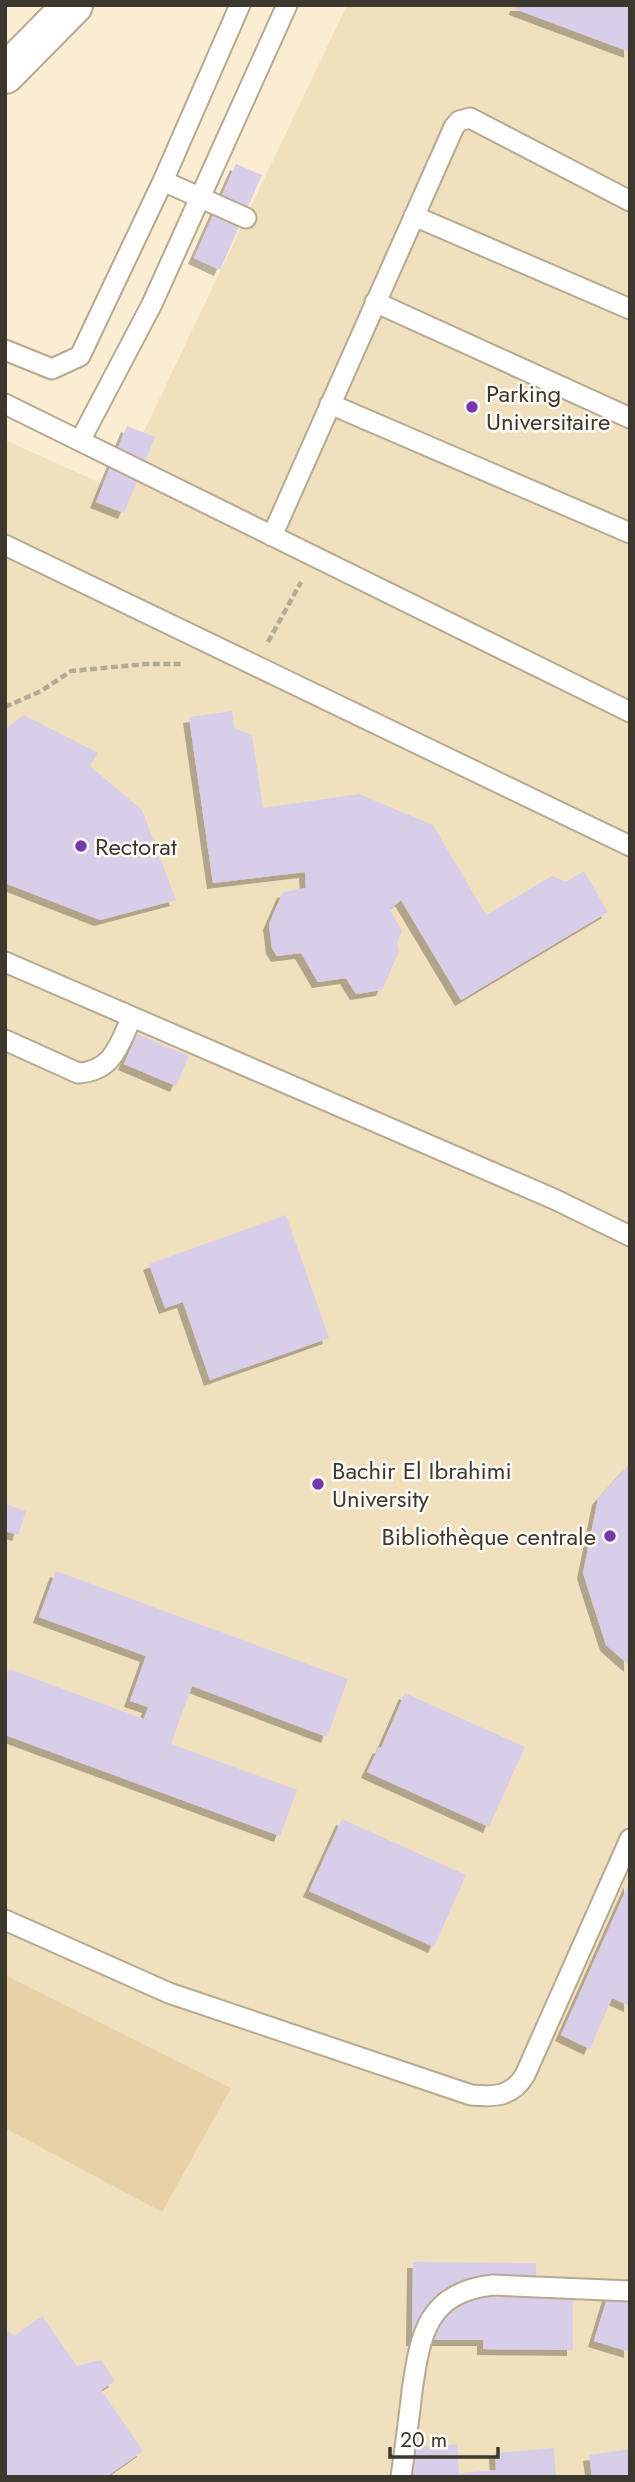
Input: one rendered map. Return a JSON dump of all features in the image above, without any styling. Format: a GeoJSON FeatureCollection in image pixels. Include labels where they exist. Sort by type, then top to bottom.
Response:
{"type":"FeatureCollection","features":[{"type":"Feature","properties":{"kind":"main road"},"geometry":{"type":"LineString","coordinates":[[5,74],[73,5]]}},
{"type":"Feature","properties":{"kind":"lane"},"geometry":{"type":"LineString","coordinates":[[5,350],[52,369],[80,355],[163,181],[240,5]]}},
{"type":"Feature","properties":{"kind":"lane"},"geometry":{"type":"LineString","coordinates":[[80,441],[152,304],[287,5]]}},
{"type":"Feature","properties":{"kind":"lane"},"geometry":{"type":"LineString","coordinates":[[272,536],[375,302],[459,121],[470,118],[630,201]]}},
{"type":"Feature","properties":{"kind":"lane"},"geometry":{"type":"LineString","coordinates":[[163,181],[246,218]]}},
{"type":"Feature","properties":{"kind":"lane"},"geometry":{"type":"LineString","coordinates":[[414,216],[630,309]]}},
{"type":"Feature","properties":{"kind":"lane"},"geometry":{"type":"LineString","coordinates":[[375,302],[630,418]]}},
{"type":"Feature","properties":{"kind":"lane"},"geometry":{"type":"LineString","coordinates":[[5,404],[630,712]]}},
{"type":"Feature","properties":{"kind":"lane"},"geometry":{"type":"LineString","coordinates":[[330,404],[630,533]]}},
{"type":"Feature","properties":{"kind":"lane"},"geometry":{"type":"LineString","coordinates":[[5,545],[630,846]]}},
{"type":"Feature","properties":{"kind":"lane"},"geometry":{"type":"LineString","coordinates":[[5,962],[554,1199],[630,1236]]}},
{"type":"Feature","properties":{"kind":"lane"},"geometry":{"type":"LineString","coordinates":[[5,1040],[78,1073],[92,1073],[103,1068],[111,1059],[132,1017]]}},
{"type":"Feature","properties":{"kind":"lane"},"geometry":{"type":"LineString","coordinates":[[5,1920],[169,1993],[471,2095],[497,2095],[518,2087],[525,2075],[630,1839]]}},
{"type":"Feature","properties":{"kind":"lane"},"geometry":{"type":"LineString","coordinates":[[401,2477],[418,2349],[428,2322],[448,2300],[475,2287],[493,2285],[630,2291]]}},
{"type":"Feature","properties":{"kind":"shaded area","name":"Bachir El Ibrahimi University"},"geometry":{"type":"Polygon","coordinates":[[[347,5],[630,5],[630,2477],[5,2477],[5,440],[116,490],[347,5]]]}},
{"type":"Feature","properties":{"kind":"shaded area"},"geometry":{"type":"Polygon","coordinates":[[[5,1975],[231,2088],[162,2212],[5,2128],[5,1975]]]}},
{"type":"Feature","properties":{"kind":"building"},"geometry":{"type":"Polygon","coordinates":[[[516,5],[630,5],[630,52],[515,9],[516,5]]]}},
{"type":"Feature","properties":{"kind":"building"},"geometry":{"type":"Polygon","coordinates":[[[236,164],[262,175],[220,270],[194,258],[236,164]]]}},
{"type":"Feature","properties":{"kind":"building"},"geometry":{"type":"Polygon","coordinates":[[[127,426],[155,437],[124,513],[96,502],[127,426]]]}},
{"type":"Feature","properties":{"kind":"building"},"geometry":{"type":"Polygon","coordinates":[[[232,711],[234,728],[252,735],[263,808],[359,794],[433,825],[486,915],[552,876],[566,882],[584,871],[608,912],[461,1000],[401,900],[390,909],[402,931],[397,943],[399,952],[382,990],[356,994],[346,978],[318,982],[301,953],[277,956],[272,948],[269,924],[283,892],[306,888],[305,872],[213,883],[189,717],[232,711]]]}},
{"type":"Feature","properties":{"kind":"building","name":"Rectorat"},"geometry":{"type":"Polygon","coordinates":[[[24,715],[98,753],[90,766],[142,810],[176,900],[100,920],[5,883],[5,729],[24,715]]]}},
{"type":"Feature","properties":{"kind":"building"},"geometry":{"type":"Polygon","coordinates":[[[137,1034],[189,1056],[176,1086],[124,1064],[137,1034]]]}},
{"type":"Feature","properties":{"kind":"building"},"geometry":{"type":"Polygon","coordinates":[[[286,1215],[329,1338],[210,1380],[183,1302],[165,1308],[149,1264],[286,1215]]]}},
{"type":"Feature","properties":{"kind":"building","name":"Bibliothèque centrale"},"geometry":{"type":"Polygon","coordinates":[[[630,1463],[630,1666],[606,1645],[583,1573],[598,1499],[630,1463]]]}},
{"type":"Feature","properties":{"kind":"building"},"geometry":{"type":"Polygon","coordinates":[[[5,1504],[26,1511],[18,1535],[5,1531],[5,1504]]]}},
{"type":"Feature","properties":{"kind":"building"},"geometry":{"type":"Polygon","coordinates":[[[56,1571],[348,1679],[327,1737],[192,1686],[171,1744],[297,1790],[280,1836],[5,1735],[5,1679],[9,1669],[144,1719],[148,1707],[130,1701],[146,1656],[39,1617],[56,1571]]]}},
{"type":"Feature","properties":{"kind":"building"},"geometry":{"type":"Polygon","coordinates":[[[405,1693],[525,1747],[489,1827],[367,1772],[379,1747],[381,1748],[405,1693]]]}},
{"type":"Feature","properties":{"kind":"building"},"geometry":{"type":"Polygon","coordinates":[[[342,1819],[466,1875],[434,1947],[309,1891],[342,1819]]]}},
{"type":"Feature","properties":{"kind":"building"},"geometry":{"type":"Polygon","coordinates":[[[630,1881],[630,2006],[612,1998],[590,2049],[561,2035],[630,1881]]]}},
{"type":"Feature","properties":{"kind":"building"},"geometry":{"type":"Polygon","coordinates":[[[413,2262],[536,2263],[536,2280],[573,2280],[573,2350],[483,2349],[483,2340],[412,2340],[413,2262]]]}},
{"type":"Feature","properties":{"kind":"building"},"geometry":{"type":"Polygon","coordinates":[[[612,2282],[630,2287],[630,2352],[594,2341],[612,2282]]]}},
{"type":"Feature","properties":{"kind":"building"},"geometry":{"type":"Polygon","coordinates":[[[42,2316],[77,2366],[101,2360],[115,2381],[101,2390],[143,2451],[106,2477],[5,2477],[5,2329],[14,2336],[42,2316]]]}},
{"type":"Feature","properties":{"kind":"building"},"geometry":{"type":"Polygon","coordinates":[[[457,2444],[459,2473],[496,2470],[495,2453],[554,2448],[556,2477],[401,2477],[398,2449],[457,2444]]]}},
{"type":"Feature","properties":{"kind":"building"},"geometry":{"type":"Polygon","coordinates":[[[630,2449],[630,2477],[592,2477],[589,2455],[630,2449]]]}},
{"type":"Feature","properties":{"kind":"place","name":"Parking Universitaire"},"geometry":{"type":"Point","coordinates":[472,407]}},
{"type":"Feature","properties":{"kind":"place","name":"Rectorat"},"geometry":{"type":"Point","coordinates":[81,846]}},
{"type":"Feature","properties":{"kind":"place","name":"Bachir El Ibrahimi University"},"geometry":{"type":"Point","coordinates":[318,1484]}},
{"type":"Feature","properties":{"kind":"place","name":"Bibliothèque centrale"},"geometry":{"type":"Point","coordinates":[610,1536]}}]}
